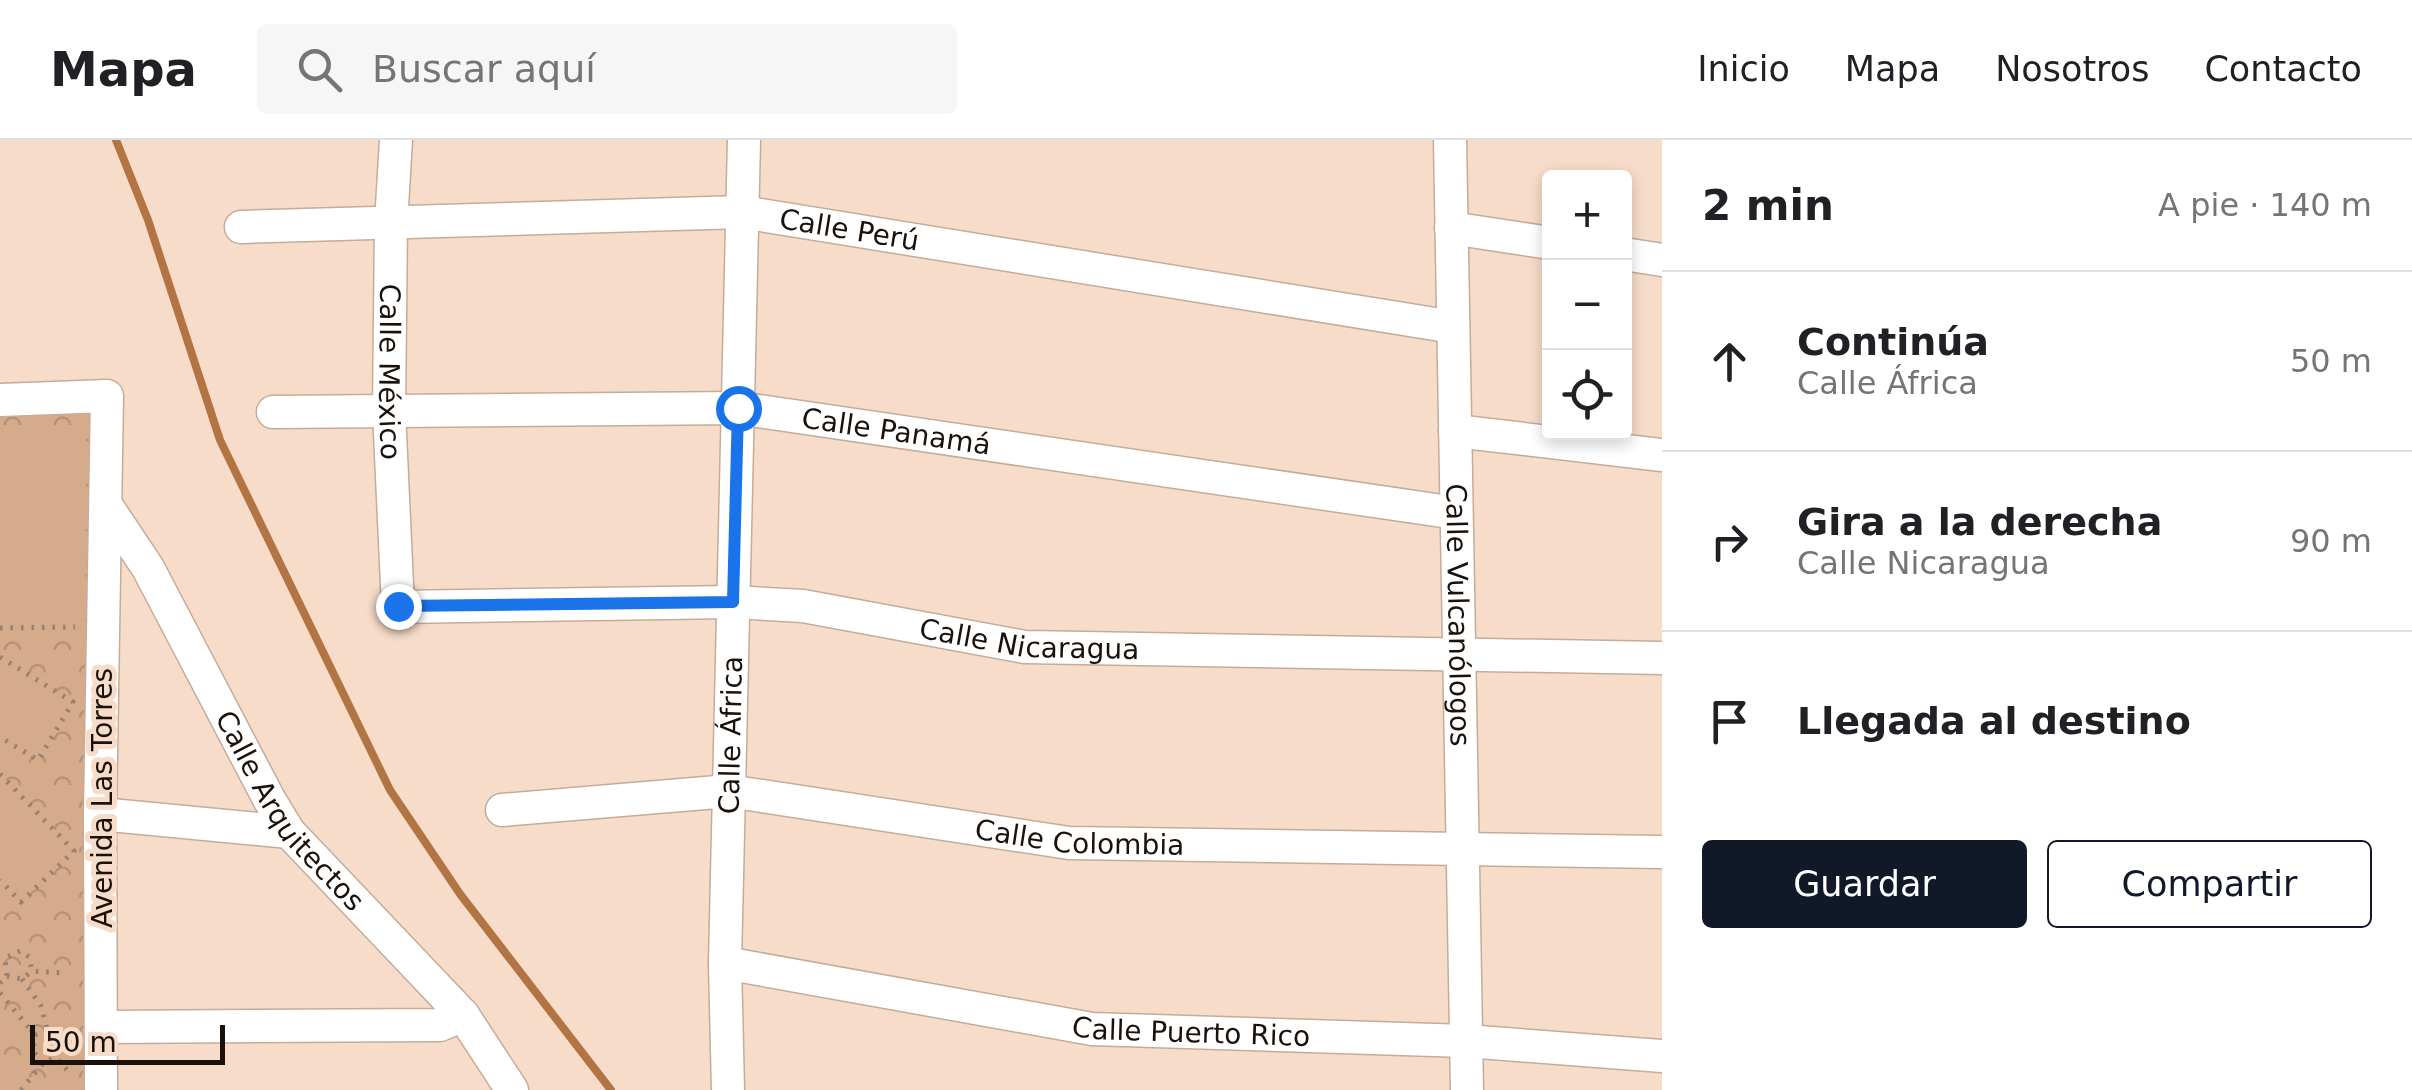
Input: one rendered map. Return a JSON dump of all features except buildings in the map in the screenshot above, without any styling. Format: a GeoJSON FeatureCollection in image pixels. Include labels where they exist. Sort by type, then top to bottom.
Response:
{"type":"FeatureCollection","features":[{"type":"Feature","properties":{"kind":"street","name":"Calle México"},"geometry":{"type":"LineString","coordinates":[[396,140],[390,223],[389,411],[398,606]]}},
{"type":"Feature","properties":{"kind":"street","name":"Calle África"},"geometry":{"type":"LineString","coordinates":[[728,1090],[724,962],[744,140]]}},
{"type":"Feature","properties":{"kind":"street","name":"Calle Vulcanólogos"},"geometry":{"type":"LineString","coordinates":[[1450,140],[1467,1090]]}},
{"type":"Feature","properties":{"kind":"street","name":"Calle Perú"},"geometry":{"type":"LineString","coordinates":[[241,228],[742,212],[1453,327]]}},
{"type":"Feature","properties":{"kind":"street"},"geometry":{"type":"LineString","coordinates":[[1451,228],[1542,242]]}},
{"type":"Feature","properties":{"kind":"street"},"geometry":{"type":"LineString","coordinates":[[1632,255],[1662,260]]}},
{"type":"Feature","properties":{"kind":"street","name":"Avenida Las Torres"},"geometry":{"type":"LineString","coordinates":[[0,400],[107,396],[100,814],[102,1028],[91,1088]]}},
{"type":"Feature","properties":{"kind":"street","name":"Calle Panamá"},"geometry":{"type":"LineString","coordinates":[[273,412],[738,408],[1456,512]]}},
{"type":"Feature","properties":{"kind":"street"},"geometry":{"type":"LineString","coordinates":[[1455,431],[1662,455]]}},
{"type":"Feature","properties":{"kind":"street","name":"Calle Arquitectos"},"geometry":{"type":"LineString","coordinates":[[106,506],[148,568],[290,832],[462,1015],[512,1090]]}},
{"type":"Feature","properties":{"kind":"street","name":"Calle Nicaragua"},"geometry":{"type":"LineString","coordinates":[[398,606],[733,602],[803,606],[1025,647],[1662,658]]}},
{"type":"Feature","properties":{"kind":"street","name":"Calle Colombia"},"geometry":{"type":"LineString","coordinates":[[502,810],[728,791],[1069,843],[1662,852]]}},
{"type":"Feature","properties":{"kind":"street"},"geometry":{"type":"LineString","coordinates":[[100,814],[290,832]]}},
{"type":"Feature","properties":{"kind":"street","name":"Calle Puerto Rico"},"geometry":{"type":"LineString","coordinates":[[724,962],[1092,1029],[1466,1041],[1662,1056]]}},
{"type":"Feature","properties":{"kind":"street"},"geometry":{"type":"LineString","coordinates":[[102,1028],[440,1026],[462,1015]]}},
{"type":"Feature","properties":{"kind":"path"},"geometry":{"type":"LineString","coordinates":[[0,628],[86,627]]}},
{"type":"Feature","properties":{"kind":"path"},"geometry":{"type":"LineString","coordinates":[[0,658],[73,702],[38,760],[0,737]]}},
{"type":"Feature","properties":{"kind":"path"},"geometry":{"type":"LineString","coordinates":[[0,774],[74,851],[21,902],[0,880]]}},
{"type":"Feature","properties":{"kind":"path"},"geometry":{"type":"LineString","coordinates":[[7,976],[2,955],[20,951],[30,957],[32,971]]}},
{"type":"Feature","properties":{"kind":"path"},"geometry":{"type":"LineString","coordinates":[[22,980],[32,971],[63,973]]}},
{"type":"Feature","properties":{"kind":"path"},"geometry":{"type":"LineString","coordinates":[[7,976],[22,980],[41,1006],[47,1029],[58,1037],[62,1048],[43,1063],[21,1090]]}},
{"type":"Feature","properties":{"kind":"path"},"geometry":{"type":"LineString","coordinates":[[0,983],[7,976]]}},
{"type":"Feature","properties":{"kind":"path"},"geometry":{"type":"LineString","coordinates":[[0,993],[35,1035],[33,1051],[43,1063]]}},
{"type":"Feature","properties":{"kind":"path"},"geometry":{"type":"LineString","coordinates":[[35,1035],[47,1029]]}},
{"type":"Feature","properties":{"kind":"path"},"geometry":{"type":"LineString","coordinates":[[55,1057],[91,1088]]}},
{"type":"Feature","properties":{"kind":"green space"},"geometry":{"type":"Polygon","coordinates":[[[98,404],[95,1090],[0,1090],[0,412],[98,404]]]}},
{"type":"Feature","properties":{"kind":"green space"},"geometry":{"type":"Polygon","coordinates":[[[0,426],[86,426],[85,627],[0,628],[0,426]]]}},
{"type":"Feature","properties":{"kind":"green space"},"geometry":{"type":"Polygon","coordinates":[[[0,657],[73,702],[38,760],[0,737],[0,657]]]}},
{"type":"Feature","properties":{"kind":"green space"},"geometry":{"type":"Polygon","coordinates":[[[0,774],[74,851],[21,902],[0,880],[0,774]]]}},
{"type":"Feature","properties":{"kind":"waterway"},"geometry":{"type":"LineString","coordinates":[[116,140],[148,220],[220,440],[390,790],[460,894],[611,1090]]}},
{"type":"Feature","properties":{"kind":"route"},"geometry":{"type":"LineString","coordinates":[[398,606],[733,602],[738,408]]}}]}
